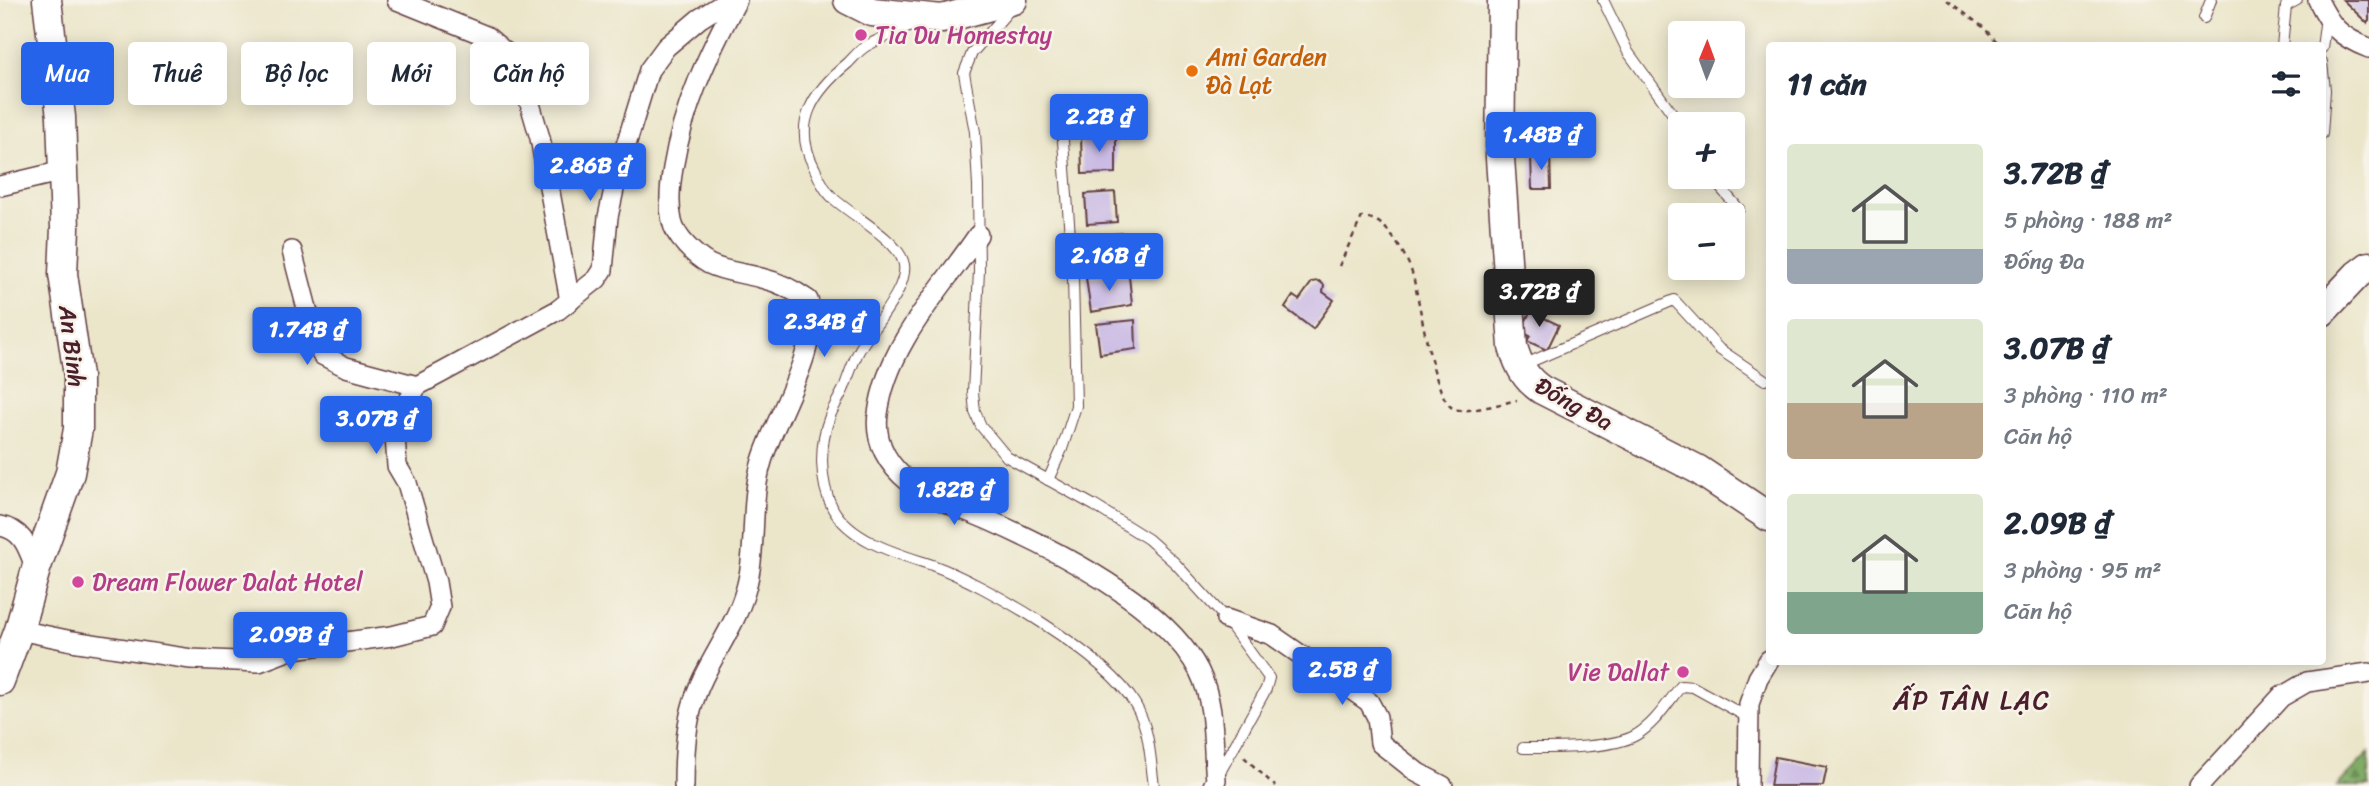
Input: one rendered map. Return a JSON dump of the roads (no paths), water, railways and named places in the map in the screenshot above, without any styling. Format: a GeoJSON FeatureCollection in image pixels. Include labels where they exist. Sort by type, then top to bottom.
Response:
{"type":"FeatureCollection","features":[{"type":"Feature","properties":{"kind":"street","name":"An Binh"},"geometry":{"type":"LineString","coordinates":[[0,681],[70,473],[78,429],[78,376],[63,274],[65,228],[57,79],[47,0]]}},
{"type":"Feature","properties":{"kind":"street"},"geometry":{"type":"LineString","coordinates":[[397,0],[486,36],[505,52],[523,80],[540,138],[570,301]]}},
{"type":"Feature","properties":{"kind":"street"},"geometry":{"type":"LineString","coordinates":[[19,630],[191,659],[259,662],[293,649],[392,636],[432,626],[440,607],[436,582],[407,483],[397,466],[395,435],[401,414],[417,386],[538,321],[570,301],[597,279],[603,270],[608,217],[618,171],[649,70],[666,47],[699,19],[729,0]]}},
{"type":"Feature","properties":{"kind":"street"},"geometry":{"type":"LineString","coordinates":[[684,786],[692,706],[734,624],[746,591],[752,555],[757,480],[769,442],[799,373],[812,313],[808,300],[792,289],[764,278],[724,270],[709,264],[682,240],[672,221],[669,194],[679,136],[693,88],[737,0]]}},
{"type":"Feature","properties":{"kind":"street"},"geometry":{"type":"LineString","coordinates":[[848,0],[872,12],[942,19],[1013,0]]}},
{"type":"Feature","properties":{"kind":"street","name":"Đống Đa"},"geometry":{"type":"LineString","coordinates":[[1497,8],[1501,51],[1500,158],[1513,346],[1528,377],[1697,469],[1766,515]]}},
{"type":"Feature","properties":{"kind":"street"},"geometry":{"type":"LineString","coordinates":[[2322,8],[2344,37],[2369,48]]}},
{"type":"Feature","properties":{"kind":"street"},"geometry":{"type":"LineString","coordinates":[[0,186],[63,171]]}},
{"type":"Feature","properties":{"kind":"street"},"geometry":{"type":"LineString","coordinates":[[978,235],[957,267],[929,300],[889,372],[877,417],[882,452],[911,483],[1119,589],[1157,621],[1182,647],[1198,669],[1207,691],[1214,721],[1214,783]]}},
{"type":"Feature","properties":{"kind":"street"},"geometry":{"type":"LineString","coordinates":[[292,251],[312,328],[323,355],[346,367],[417,386]]}},
{"type":"Feature","properties":{"kind":"street"},"geometry":{"type":"LineString","coordinates":[[2326,308],[2369,266]]}},
{"type":"Feature","properties":{"kind":"street"},"geometry":{"type":"LineString","coordinates":[[0,526],[17,531],[28,548],[36,569]]}},
{"type":"Feature","properties":{"kind":"street"},"geometry":{"type":"LineString","coordinates":[[1226,619],[1272,635],[1369,702],[1377,717],[1380,743],[1418,774],[1443,786]]}},
{"type":"Feature","properties":{"kind":"street"},"geometry":{"type":"LineString","coordinates":[[1748,786],[1749,704],[1758,678],[1766,665]]}},
{"type":"Feature","properties":{"kind":"street"},"geometry":{"type":"LineString","coordinates":[[2199,786],[2281,697],[2307,682],[2369,673]]}},
{"type":"Feature","properties":{"kind":"lane"},"geometry":{"type":"LineString","coordinates":[[1019,0],[972,52],[964,73],[975,132],[978,235],[972,392],[975,412],[981,426],[1007,457],[1148,539],[1175,563],[1226,619],[1269,678],[1266,689],[1214,783]]}},
{"type":"Feature","properties":{"kind":"lane"},"geometry":{"type":"LineString","coordinates":[[1603,0],[1628,52],[1671,112]]}},
{"type":"Feature","properties":{"kind":"lane"},"geometry":{"type":"LineString","coordinates":[[2204,18],[2211,0]]}},
{"type":"Feature","properties":{"kind":"lane"},"geometry":{"type":"LineString","coordinates":[[2282,42],[2286,6],[2297,0]]}},
{"type":"Feature","properties":{"kind":"lane"},"geometry":{"type":"LineString","coordinates":[[2322,8],[2322,42]]}},
{"type":"Feature","properties":{"kind":"lane"},"geometry":{"type":"LineString","coordinates":[[929,18],[865,46],[835,73],[820,91],[809,108],[805,123],[806,149],[824,186],[832,197],[871,227],[901,255],[905,266],[898,292],[859,350],[830,418],[823,444],[826,492],[834,510],[859,534],[895,553],[954,574],[983,589],[1020,610],[1100,664],[1134,702],[1144,722],[1154,786]]}},
{"type":"Feature","properties":{"kind":"lane"},"geometry":{"type":"LineString","coordinates":[[1048,480],[1062,449],[1076,406],[1073,277],[1063,141]]}},
{"type":"Feature","properties":{"kind":"lane"},"geometry":{"type":"LineString","coordinates":[[1722,189],[1734,203]]}},
{"type":"Feature","properties":{"kind":"lane"},"geometry":{"type":"LineString","coordinates":[[1528,377],[1674,300],[1719,349],[1765,380]]}},
{"type":"Feature","properties":{"kind":"lane"},"geometry":{"type":"LineString","coordinates":[[1523,748],[1603,744],[1635,736],[1653,721],[1681,686],[1693,687],[1749,718]]}},
{"type":"Feature","properties":{"kind":"place","name":"Tia Du Homestay"},"geometry":{"type":"Point","coordinates":[861,35]}},
{"type":"Feature","properties":{"kind":"place","name":"Ami Garden Đà Lạt"},"geometry":{"type":"Point","coordinates":[1192,71]}},
{"type":"Feature","properties":{"kind":"place","name":"Dream Flower Dalat Hotel"},"geometry":{"type":"Point","coordinates":[78,582]}},
{"type":"Feature","properties":{"kind":"place","name":"Vie Dallat"},"geometry":{"type":"Point","coordinates":[1683,672]}},
{"type":"Feature","properties":{"kind":"district","name":"ẤP TÂN LẠC"},"geometry":{"type":"Point","coordinates":[1972,700]}}]}
